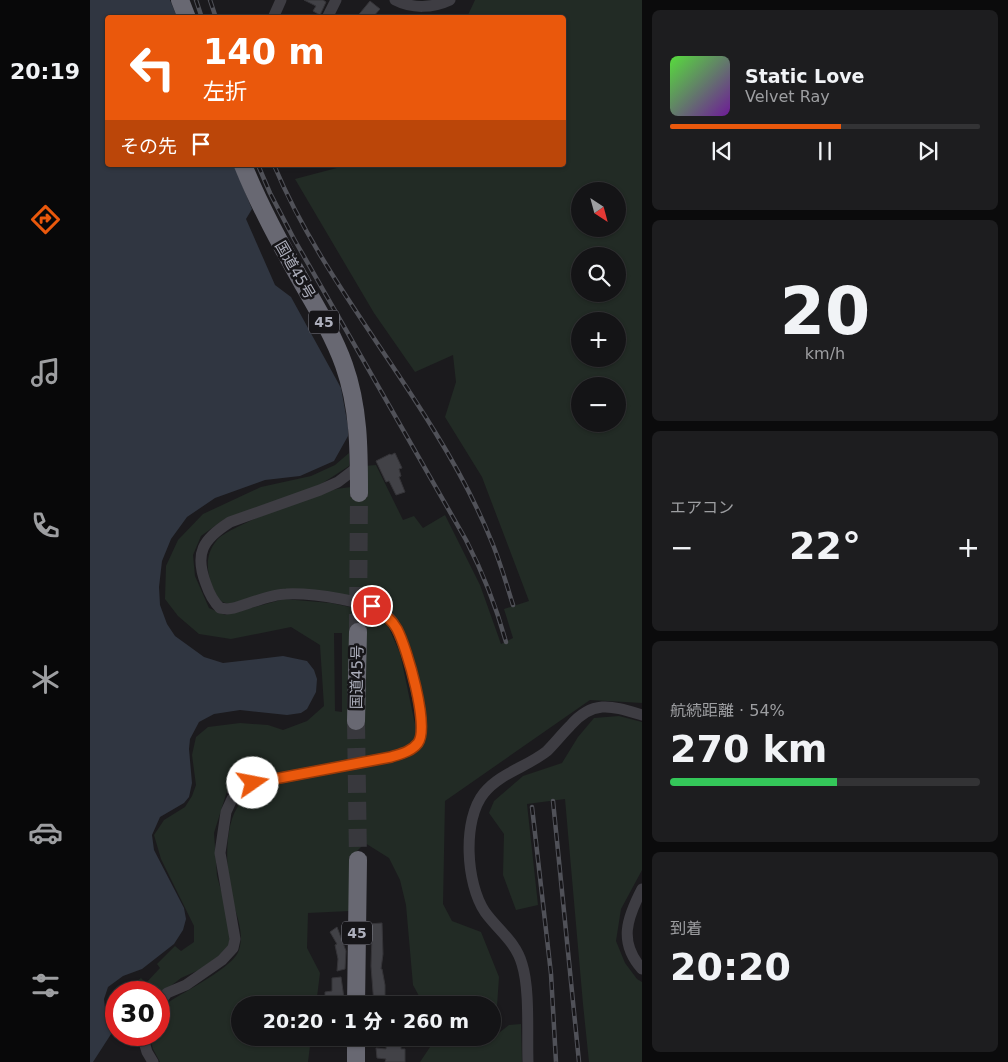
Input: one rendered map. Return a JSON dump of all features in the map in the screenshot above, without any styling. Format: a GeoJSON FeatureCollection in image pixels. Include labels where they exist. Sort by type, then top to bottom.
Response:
{"type":"FeatureCollection","features":[{"type":"Feature","properties":{"kind":"highway"},"geometry":{"type":"LineString","coordinates":[[180,0],[186,15]]}},
{"type":"Feature","properties":{"kind":"highway","name":"国道45号"},"geometry":{"type":"LineString","coordinates":[[244,167],[269,225],[325,323],[344,365],[354,404],[359,466],[359,493]]}},
{"type":"Feature","properties":{"kind":"highway","name":"国道45号"},"geometry":{"type":"LineString","coordinates":[[356,721],[358,632]]}},
{"type":"Feature","properties":{"kind":"highway","name":"45"},"geometry":{"type":"LineString","coordinates":[[356,996],[358,860]]}},
{"type":"Feature","properties":{"kind":"highway"},"geometry":{"type":"LineString","coordinates":[[356,1046],[356,1062]]}},
{"type":"Feature","properties":{"kind":"street"},"geometry":{"type":"LineString","coordinates":[[274,15],[281,0]]}},
{"type":"Feature","properties":{"kind":"street"},"geometry":{"type":"LineString","coordinates":[[328,15],[336,0]]}},
{"type":"Feature","properties":{"kind":"street"},"geometry":{"type":"LineString","coordinates":[[395,0],[412,6],[441,4],[450,0]]}},
{"type":"Feature","properties":{"kind":"street"},"geometry":{"type":"LineString","coordinates":[[170,992],[186,985],[222,960],[234,948],[235,939],[220,853],[226,812],[232,799],[242,789],[253,783],[391,757],[408,752],[418,743],[422,734],[419,705],[406,650],[397,628],[389,617],[372,606],[338,599],[284,594],[226,610],[220,608],[209,592],[201,571],[201,554],[207,540],[217,530],[230,522],[338,482],[359,466]]}},
{"type":"Feature","properties":{"kind":"street"},"geometry":{"type":"LineString","coordinates":[[528,1062],[523,965],[513,945],[486,913],[475,892],[470,856],[470,828],[473,813],[484,793],[493,784],[545,752],[586,711],[596,707],[610,706],[642,716]]}},
{"type":"Feature","properties":{"kind":"street"},"geometry":{"type":"LineString","coordinates":[[642,889],[633,906],[626,931],[630,953],[642,969]]}},
{"type":"Feature","properties":{"kind":"street"},"geometry":{"type":"LineString","coordinates":[[145,1046],[146,1052],[153,1062]]}},
{"type":"Feature","properties":{"kind":"shaded area"},"geometry":{"type":"Polygon","coordinates":[[[90,0],[170,0],[176,15],[105,15],[105,167],[235,167],[252,209],[246,219],[275,285],[291,297],[341,388],[348,436],[334,461],[300,476],[265,480],[215,498],[187,517],[171,539],[162,561],[159,587],[160,605],[167,624],[175,636],[204,657],[223,663],[283,656],[307,661],[314,670],[317,679],[316,692],[307,709],[301,713],[287,715],[240,710],[214,714],[199,722],[190,739],[192,783],[189,797],[184,803],[160,817],[152,835],[154,850],[184,908],[186,919],[183,930],[174,944],[142,969],[123,976],[116,981],[105,981],[105,1043],[93,1062],[90,1062],[90,0]]]}},
{"type":"Feature","properties":{"kind":"shaded area"},"geometry":{"type":"Polygon","coordinates":[[[475,0],[642,0],[642,703],[590,700],[445,801],[443,904],[452,921],[481,932],[499,977],[498,996],[419,996],[413,985],[406,905],[400,880],[389,858],[365,843],[351,857],[350,911],[308,913],[307,948],[320,973],[317,996],[231,996],[231,1046],[310,1046],[308,1062],[160,1062],[152,1046],[170,1046],[170,1001],[219,971],[235,957],[239,950],[241,936],[229,883],[227,846],[231,822],[235,811],[243,799],[267,785],[420,747],[426,738],[423,704],[415,663],[411,648],[393,613],[378,603],[330,593],[237,605],[222,602],[217,597],[208,571],[209,555],[217,540],[237,527],[291,504],[323,493],[352,487],[364,466],[376,465],[403,520],[414,516],[423,528],[445,515],[480,585],[501,644],[513,638],[504,609],[529,601],[482,477],[445,417],[456,382],[453,355],[415,372],[374,313],[295,179],[340,167],[566,167],[566,15],[468,15],[475,0]]]}},
{"type":"Feature","properties":{"kind":"shaded area"},"geometry":{"type":"Polygon","coordinates":[[[349,453],[349,466],[312,490],[223,520],[201,536],[193,555],[195,576],[209,608],[225,615],[284,599],[331,603],[369,611],[388,626],[400,653],[416,729],[415,741],[406,750],[243,782],[227,791],[214,833],[217,876],[228,915],[231,934],[228,946],[219,956],[199,970],[181,978],[170,986],[170,981],[148,981],[160,968],[157,964],[175,946],[181,951],[194,942],[194,926],[161,859],[154,835],[164,820],[185,807],[192,796],[196,785],[192,755],[196,737],[208,727],[240,723],[268,725],[283,730],[307,721],[324,706],[320,645],[291,627],[231,639],[199,634],[178,616],[165,599],[166,566],[178,540],[203,514],[261,487],[311,476],[335,465],[349,453]],[[334,633],[335,711],[342,712],[342,633],[334,633]]]}},
{"type":"Feature","properties":{"kind":"shaded area"},"geometry":{"type":"Polygon","coordinates":[[[619,716],[642,722],[642,870],[621,909],[616,941],[625,963],[637,979],[642,982],[642,1062],[589,1062],[565,799],[527,804],[538,905],[516,910],[503,875],[504,834],[489,813],[494,801],[523,776],[562,763],[578,737],[594,718],[619,716]]]}},
{"type":"Feature","properties":{"kind":"shaded area"},"geometry":{"type":"Polygon","coordinates":[[[521,1024],[522,1062],[420,1062],[430,1047],[501,1046],[501,1031],[509,1025],[521,1024]]]}},
{"type":"Feature","properties":{"kind":"building"},"geometry":{"type":"Polygon","coordinates":[[[304,0],[323,0],[326,2],[320,15],[313,11],[316,6],[304,0]]]}},
{"type":"Feature","properties":{"kind":"building"},"geometry":{"type":"Polygon","coordinates":[[[370,1],[380,9],[375,15],[358,15],[370,1]]]}},
{"type":"Feature","properties":{"kind":"building"},"geometry":{"type":"Polygon","coordinates":[[[395,453],[402,468],[399,469],[401,476],[399,477],[405,492],[396,495],[389,481],[386,482],[376,461],[395,453]]]}},
{"type":"Feature","properties":{"kind":"building"},"geometry":{"type":"Polygon","coordinates":[[[382,923],[383,954],[381,969],[385,985],[385,996],[373,996],[371,966],[372,935],[368,935],[368,924],[382,923]]]}},
{"type":"Feature","properties":{"kind":"building"},"geometry":{"type":"Polygon","coordinates":[[[337,927],[346,951],[345,969],[337,971],[338,959],[335,945],[337,944],[330,932],[337,927]]]}},
{"type":"Feature","properties":{"kind":"building"},"geometry":{"type":"Polygon","coordinates":[[[341,977],[344,996],[325,996],[325,992],[332,991],[332,978],[341,977]]]}},
{"type":"Feature","properties":{"kind":"building"},"geometry":{"type":"Polygon","coordinates":[[[386,1046],[401,1046],[401,1049],[405,1049],[405,1062],[385,1062],[386,1059],[377,1058],[376,1048],[386,1049],[386,1046]]]}},
{"type":"Feature","properties":{"kind":"tunnel"},"geometry":{"type":"LineString","coordinates":[[358,632],[359,493]]}},
{"type":"Feature","properties":{"kind":"tunnel"},"geometry":{"type":"LineString","coordinates":[[356,721],[358,860]]}},
{"type":"Feature","properties":{"kind":"railway"},"geometry":{"type":"LineString","coordinates":[[196,0],[201,15]]}},
{"type":"Feature","properties":{"kind":"railway"},"geometry":{"type":"LineString","coordinates":[[210,0],[215,15]]}},
{"type":"Feature","properties":{"kind":"railway"},"geometry":{"type":"LineString","coordinates":[[259,167],[294,239],[466,540],[489,590],[506,642]]}},
{"type":"Feature","properties":{"kind":"railway"},"geometry":{"type":"LineString","coordinates":[[275,167],[308,235],[458,471],[491,540],[513,605]]}},
{"type":"Feature","properties":{"kind":"railway"},"geometry":{"type":"LineString","coordinates":[[553,801],[579,1062]]}},
{"type":"Feature","properties":{"kind":"railway"},"geometry":{"type":"LineString","coordinates":[[532,807],[551,974],[556,1062]]}},
{"type":"Feature","properties":{"kind":"route"},"geometry":{"type":"LineString","coordinates":[[253,783],[391,757],[408,752],[418,743],[422,734],[419,705],[406,650],[397,628],[389,617],[372,606]]}}]}
